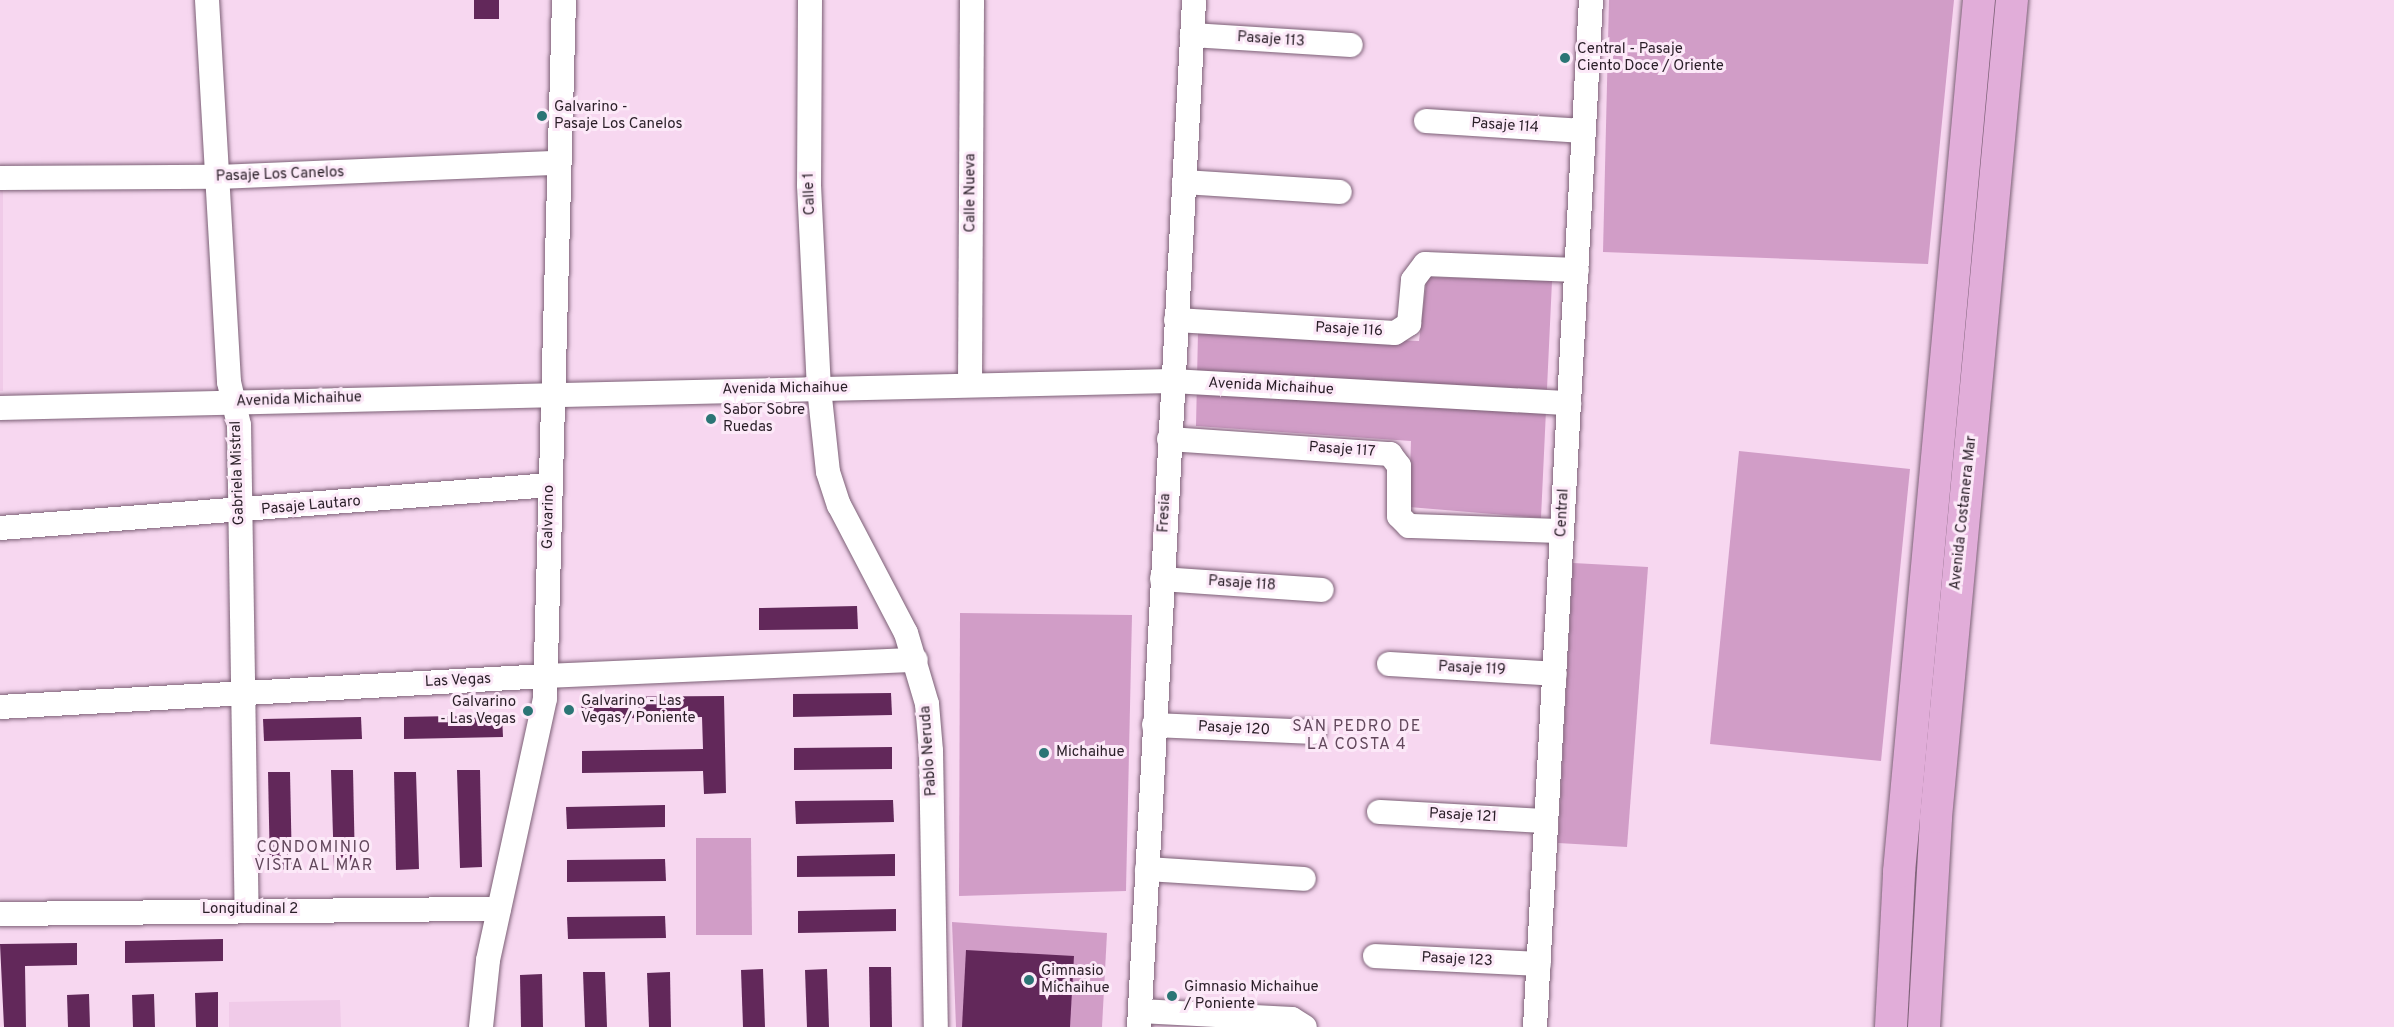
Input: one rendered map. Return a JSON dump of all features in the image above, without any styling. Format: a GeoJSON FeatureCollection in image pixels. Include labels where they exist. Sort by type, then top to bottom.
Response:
{"type":"FeatureCollection","features":[{"type":"Feature","properties":{"kind":"main road","name":"Avenida Costanera Mar"},"geometry":{"type":"LineString","coordinates":[[1891,1027],[1899,872],[1979,0]]}},
{"type":"Feature","properties":{"kind":"main road","name":"Avenida Costanera Mar"},"geometry":{"type":"LineString","coordinates":[[1924,1027],[1936,828],[2012,0]]}},
{"type":"Feature","properties":{"kind":"main road"},"geometry":{"type":"LineString","coordinates":[[1940,414],[1974,417]]}},
{"type":"Feature","properties":{"kind":"street","name":"Gabriela Mistral"},"geometry":{"type":"LineString","coordinates":[[207,0],[229,382],[239,425],[248,911]]}},
{"type":"Feature","properties":{"kind":"street","name":"Galvarino"},"geometry":{"type":"LineString","coordinates":[[481,1027],[488,960],[540,734],[546,676],[551,393],[564,0]]}},
{"type":"Feature","properties":{"kind":"street","name":"Calle 1"},"geometry":{"type":"LineString","coordinates":[[810,0],[808,163],[819,388]]}},
{"type":"Feature","properties":{"kind":"street","name":"Calle Nueva"},"geometry":{"type":"LineString","coordinates":[[970,385],[972,0]]}},
{"type":"Feature","properties":{"kind":"street","name":"Fresia"},"geometry":{"type":"LineString","coordinates":[[1139,1019],[1194,0]]}},
{"type":"Feature","properties":{"kind":"street","name":"Central"},"geometry":{"type":"LineString","coordinates":[[1535,1027],[1592,0]]}},
{"type":"Feature","properties":{"kind":"street","name":"Pasaje 113"},"geometry":{"type":"LineString","coordinates":[[1192,34],[1351,45]]}},
{"type":"Feature","properties":{"kind":"street","name":"Pasaje 114"},"geometry":{"type":"LineString","coordinates":[[1426,121],[1584,131]]}},
{"type":"Feature","properties":{"kind":"street","name":"Pasaje Los Canelos"},"geometry":{"type":"LineString","coordinates":[[0,178],[218,177],[559,163]]}},
{"type":"Feature","properties":{"kind":"street"},"geometry":{"type":"LineString","coordinates":[[1184,182],[1340,192]]}},
{"type":"Feature","properties":{"kind":"street","name":"Pasaje 116"},"geometry":{"type":"LineString","coordinates":[[1176,320],[1395,333],[1409,324],[1413,280],[1425,264],[1576,270]]}},
{"type":"Feature","properties":{"kind":"street","name":"Avenida Michaihue"},"geometry":{"type":"LineString","coordinates":[[0,408],[551,393],[1172,381],[1569,403]]}},
{"type":"Feature","properties":{"kind":"street","name":"Pablo Neruda"},"geometry":{"type":"LineString","coordinates":[[819,388],[833,490],[894,607],[916,660],[930,728],[936,1027]]}},
{"type":"Feature","properties":{"kind":"street","name":"Pasaje 117"},"geometry":{"type":"LineString","coordinates":[[1169,440],[1390,454],[1399,466],[1399,516],[1409,526],[1562,531]]}},
{"type":"Feature","properties":{"kind":"street","name":"Pasaje Lautaro"},"geometry":{"type":"LineString","coordinates":[[0,528],[240,512],[550,485]]}},
{"type":"Feature","properties":{"kind":"street","name":"Pasaje 118"},"geometry":{"type":"LineString","coordinates":[[1162,579],[1322,590]]}},
{"type":"Feature","properties":{"kind":"street","name":"Las Vegas"},"geometry":{"type":"LineString","coordinates":[[0,707],[546,676],[916,660]]}},
{"type":"Feature","properties":{"kind":"street","name":"Pasaje 119"},"geometry":{"type":"LineString","coordinates":[[1389,664],[1555,674]]}},
{"type":"Feature","properties":{"kind":"street","name":"Pasaje 120"},"geometry":{"type":"LineString","coordinates":[[1154,725],[1314,732]]}},
{"type":"Feature","properties":{"kind":"street","name":"Pasaje 121"},"geometry":{"type":"LineString","coordinates":[[1380,812],[1546,820]]}},
{"type":"Feature","properties":{"kind":"street"},"geometry":{"type":"LineString","coordinates":[[1147,869],[1304,879]]}},
{"type":"Feature","properties":{"kind":"street","name":"Longitudinal 2"},"geometry":{"type":"LineString","coordinates":[[0,914],[499,909]]}},
{"type":"Feature","properties":{"kind":"street","name":"Pasaje 123"},"geometry":{"type":"LineString","coordinates":[[1375,956],[1539,964]]}},
{"type":"Feature","properties":{"kind":"street"},"geometry":{"type":"LineString","coordinates":[[1139,1019],[1293,1019],[1305,1027]]}},
{"type":"Feature","properties":{"kind":"shaded area"},"geometry":{"type":"Polygon","coordinates":[[[1609,0],[1954,0],[1928,264],[1603,252],[1609,0]]]}},
{"type":"Feature","properties":{"kind":"shaded area"},"geometry":{"type":"Polygon","coordinates":[[[0,186],[3,186],[3,391],[0,391],[0,186]]]}},
{"type":"Feature","properties":{"kind":"shaded area"},"geometry":{"type":"Polygon","coordinates":[[[1427,277],[1552,281],[1541,518],[1409,507],[1411,441],[1196,426],[1198,332],[1419,341],[1427,277]]]}},
{"type":"Feature","properties":{"kind":"shaded area"},"geometry":{"type":"Polygon","coordinates":[[[1739,451],[1910,469],[1881,761],[1710,744],[1739,451]]]}},
{"type":"Feature","properties":{"kind":"shaded area"},"geometry":{"type":"Polygon","coordinates":[[[1573,563],[1648,567],[1627,847],[1558,843],[1573,563]]]}},
{"type":"Feature","properties":{"kind":"shaded area","name":"Michaihue"},"geometry":{"type":"Polygon","coordinates":[[[960,613],[1132,615],[1126,891],[959,896],[960,613]]]}},
{"type":"Feature","properties":{"kind":"shaded area"},"geometry":{"type":"Polygon","coordinates":[[[696,838],[751,838],[752,935],[696,935],[696,838]]]}},
{"type":"Feature","properties":{"kind":"shaded area","name":"Gimnasio Michaihue"},"geometry":{"type":"Polygon","coordinates":[[[952,922],[1107,933],[1102,1027],[956,1027],[952,922]]]}},
{"type":"Feature","properties":{"kind":"shaded area"},"geometry":{"type":"Polygon","coordinates":[[[340,1000],[341,1027],[229,1027],[229,1002],[340,1000]]]}},
{"type":"Feature","properties":{"kind":"building"},"geometry":{"type":"Polygon","coordinates":[[[474,0],[499,0],[499,19],[474,19],[474,0]]]}},
{"type":"Feature","properties":{"kind":"building"},"geometry":{"type":"Polygon","coordinates":[[[857,606],[858,629],[759,630],[759,608],[857,606]]]}},
{"type":"Feature","properties":{"kind":"building"},"geometry":{"type":"Polygon","coordinates":[[[891,693],[892,715],[793,717],[793,694],[891,693]]]}},
{"type":"Feature","properties":{"kind":"building"},"geometry":{"type":"Polygon","coordinates":[[[724,696],[726,793],[704,794],[703,771],[582,773],[582,751],[703,749],[702,717],[582,719],[581,697],[724,696]]]}},
{"type":"Feature","properties":{"kind":"building"},"geometry":{"type":"Polygon","coordinates":[[[502,715],[503,737],[404,739],[404,717],[502,715]]]}},
{"type":"Feature","properties":{"kind":"building"},"geometry":{"type":"Polygon","coordinates":[[[361,717],[362,739],[264,741],[263,719],[361,717]]]}},
{"type":"Feature","properties":{"kind":"building"},"geometry":{"type":"Polygon","coordinates":[[[892,747],[892,769],[794,770],[794,748],[892,747]]]}},
{"type":"Feature","properties":{"kind":"building"},"geometry":{"type":"Polygon","coordinates":[[[331,770],[353,770],[355,868],[334,868],[331,770]]]}},
{"type":"Feature","properties":{"kind":"building"},"geometry":{"type":"Polygon","coordinates":[[[457,770],[480,770],[482,867],[460,868],[457,770]]]}},
{"type":"Feature","properties":{"kind":"building"},"geometry":{"type":"Polygon","coordinates":[[[268,772],[290,772],[292,869],[270,870],[268,772]]]}},
{"type":"Feature","properties":{"kind":"building"},"geometry":{"type":"Polygon","coordinates":[[[394,772],[416,772],[419,869],[396,870],[394,772]]]}},
{"type":"Feature","properties":{"kind":"building"},"geometry":{"type":"Polygon","coordinates":[[[893,800],[894,822],[796,824],[795,801],[893,800]]]}},
{"type":"Feature","properties":{"kind":"building"},"geometry":{"type":"Polygon","coordinates":[[[665,805],[665,827],[567,829],[566,807],[665,805]]]}},
{"type":"Feature","properties":{"kind":"building"},"geometry":{"type":"Polygon","coordinates":[[[895,854],[895,876],[797,877],[797,856],[895,854]]]}},
{"type":"Feature","properties":{"kind":"building"},"geometry":{"type":"Polygon","coordinates":[[[665,859],[666,881],[567,882],[567,860],[665,859]]]}},
{"type":"Feature","properties":{"kind":"building"},"geometry":{"type":"Polygon","coordinates":[[[896,909],[896,931],[798,933],[798,911],[896,909]]]}},
{"type":"Feature","properties":{"kind":"building"},"geometry":{"type":"Polygon","coordinates":[[[665,916],[666,938],[568,939],[567,917],[665,916]]]}},
{"type":"Feature","properties":{"kind":"building"},"geometry":{"type":"Polygon","coordinates":[[[223,939],[223,961],[125,963],[125,941],[223,939]]]}},
{"type":"Feature","properties":{"kind":"building"},"geometry":{"type":"Polygon","coordinates":[[[77,943],[77,965],[25,966],[26,1027],[4,1027],[0,944],[77,943]]]}},
{"type":"Feature","properties":{"kind":"building"},"geometry":{"type":"Polygon","coordinates":[[[966,950],[1074,956],[1070,1027],[962,1027],[966,950]]]}},
{"type":"Feature","properties":{"kind":"building"},"geometry":{"type":"Polygon","coordinates":[[[869,967],[891,967],[892,1027],[870,1027],[869,967]]]}},
{"type":"Feature","properties":{"kind":"building"},"geometry":{"type":"Polygon","coordinates":[[[763,969],[765,1027],[743,1027],[741,970],[763,969]]]}},
{"type":"Feature","properties":{"kind":"building"},"geometry":{"type":"Polygon","coordinates":[[[827,969],[829,1027],[807,1027],[805,970],[827,969]]]}},
{"type":"Feature","properties":{"kind":"building"},"geometry":{"type":"Polygon","coordinates":[[[583,972],[605,972],[607,1027],[585,1027],[583,972]]]}},
{"type":"Feature","properties":{"kind":"building"},"geometry":{"type":"Polygon","coordinates":[[[670,972],[671,1027],[649,1027],[647,973],[670,972]]]}},
{"type":"Feature","properties":{"kind":"building"},"geometry":{"type":"Polygon","coordinates":[[[542,974],[543,1027],[521,1027],[520,975],[542,974]]]}},
{"type":"Feature","properties":{"kind":"building"},"geometry":{"type":"Polygon","coordinates":[[[218,992],[218,1027],[196,1027],[195,993],[218,992]]]}},
{"type":"Feature","properties":{"kind":"building"},"geometry":{"type":"Polygon","coordinates":[[[89,994],[90,1027],[68,1027],[67,995],[89,994]]]}},
{"type":"Feature","properties":{"kind":"building"},"geometry":{"type":"Polygon","coordinates":[[[154,994],[155,1027],[133,1027],[132,995],[154,994]]]}},
{"type":"Feature","properties":{"kind":"place","name":"Central - Pasaje Ciento Doce / Oriente"},"geometry":{"type":"Point","coordinates":[1565,58]}},
{"type":"Feature","properties":{"kind":"place","name":"Galvarino - Pasaje Los Canelos"},"geometry":{"type":"Point","coordinates":[542,116]}},
{"type":"Feature","properties":{"kind":"place","name":"Sabor Sobre Ruedas"},"geometry":{"type":"Point","coordinates":[711,419]}},
{"type":"Feature","properties":{"kind":"place","name":"Galvarino - Las Vegas / Poniente"},"geometry":{"type":"Point","coordinates":[569,710]}},
{"type":"Feature","properties":{"kind":"place","name":"Galvarino - Las Vegas"},"geometry":{"type":"Point","coordinates":[528,711]}},
{"type":"Feature","properties":{"kind":"place","name":"Michaihue"},"geometry":{"type":"Point","coordinates":[1044,753]}},
{"type":"Feature","properties":{"kind":"place","name":"Gimnasio Michaihue"},"geometry":{"type":"Point","coordinates":[1029,980]}},
{"type":"Feature","properties":{"kind":"place","name":"Gimnasio Michaihue / Poniente"},"geometry":{"type":"Point","coordinates":[1172,996]}},
{"type":"Feature","properties":{"kind":"district","name":"SAN PEDRO DE LA COSTA 4"},"geometry":{"type":"Point","coordinates":[1357,736]}},
{"type":"Feature","properties":{"kind":"district","name":"CONDOMINIO VISTA AL MAR"},"geometry":{"type":"Point","coordinates":[314,857]}}]}
